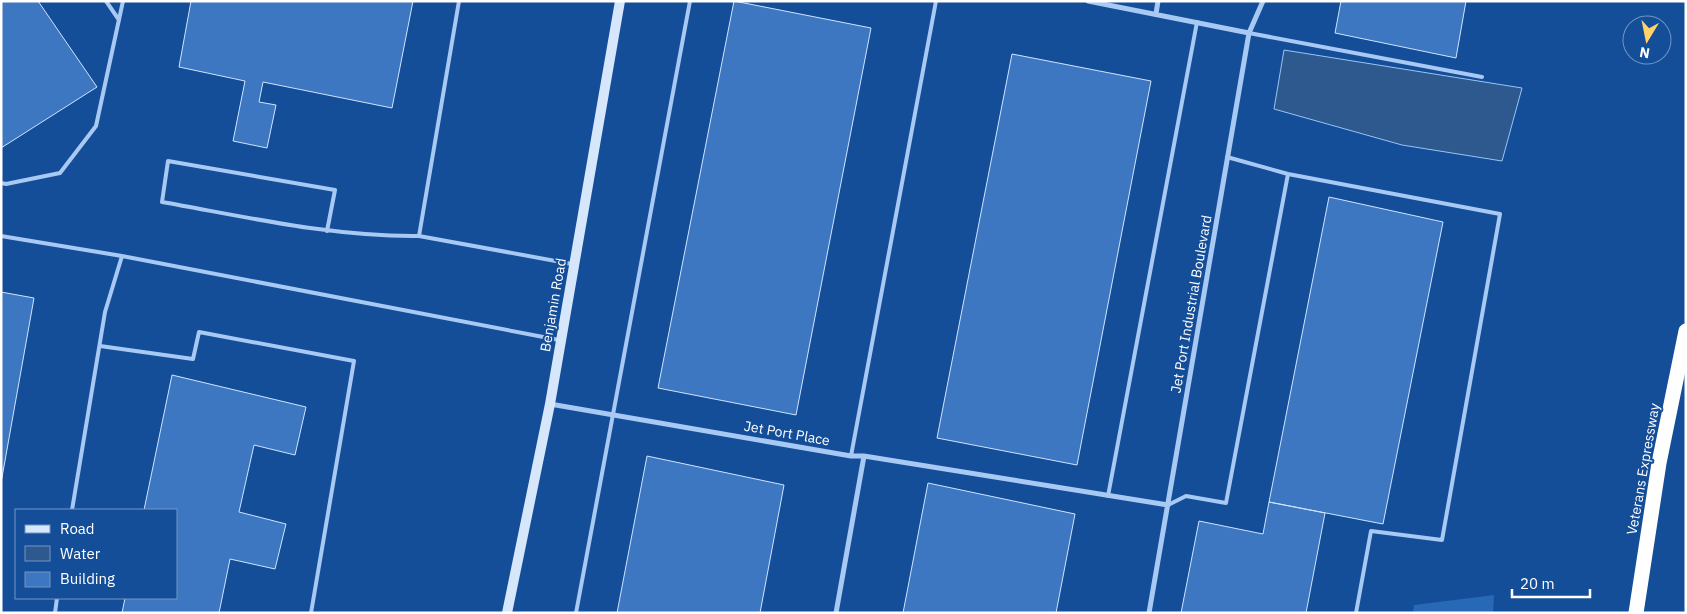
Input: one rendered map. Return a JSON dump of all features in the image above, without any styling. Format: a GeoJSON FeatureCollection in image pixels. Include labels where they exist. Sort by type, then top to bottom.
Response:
{"type":"FeatureCollection","features":[{"type":"Feature","properties":{"kind":"highway","name":"Veterans Expressway"},"geometry":{"type":"LineString","coordinates":[[1636,613],[1659,463],[1686,331]]}},
{"type":"Feature","properties":{"kind":"street","name":"Benjamin Road"},"geometry":{"type":"LineString","coordinates":[[507,613],[550,404],[620,1]]}},
{"type":"Feature","properties":{"kind":"street"},"geometry":{"type":"LineString","coordinates":[[1088,1],[1249,33]]}},
{"type":"Feature","properties":{"kind":"street"},"geometry":{"type":"LineString","coordinates":[[1156,14],[1158,1]]}},
{"type":"Feature","properties":{"kind":"street","name":"Jet Port Industrial Boulevard"},"geometry":{"type":"LineString","coordinates":[[1149,613],[1249,33],[1263,1]]}},
{"type":"Feature","properties":{"kind":"street","name":"Jet Port Place"},"geometry":{"type":"LineString","coordinates":[[550,404],[851,456],[864,456],[1168,505]]}},
{"type":"Feature","properties":{"kind":"street"},"geometry":{"type":"LineString","coordinates":[[836,613],[864,456]]}},
{"type":"Feature","properties":{"kind":"lane"},"geometry":{"type":"LineString","coordinates":[[106,1],[119,20]]}},
{"type":"Feature","properties":{"kind":"lane"},"geometry":{"type":"LineString","coordinates":[[1,183],[6,184],[60,173],[96,126],[124,1]]}},
{"type":"Feature","properties":{"kind":"lane"},"geometry":{"type":"LineString","coordinates":[[419,236],[459,1]]}},
{"type":"Feature","properties":{"kind":"lane"},"geometry":{"type":"LineString","coordinates":[[576,613],[690,1]]}},
{"type":"Feature","properties":{"kind":"lane"},"geometry":{"type":"LineString","coordinates":[[851,456],[936,1]]}},
{"type":"Feature","properties":{"kind":"lane"},"geometry":{"type":"LineString","coordinates":[[1108,496],[1197,22]]}},
{"type":"Feature","properties":{"kind":"lane"},"geometry":{"type":"LineString","coordinates":[[1249,33],[1482,77]]}},
{"type":"Feature","properties":{"kind":"lane"},"geometry":{"type":"LineString","coordinates":[[1228,157],[1288,174],[1500,214],[1442,540],[1371,531],[1356,613]]}},
{"type":"Feature","properties":{"kind":"lane"},"geometry":{"type":"LineString","coordinates":[[327,231],[335,190],[168,161],[162,202],[327,231],[385,236],[419,236],[574,265]]}},
{"type":"Feature","properties":{"kind":"lane"},"geometry":{"type":"LineString","coordinates":[[1168,505],[1186,496],[1226,503],[1288,174]]}},
{"type":"Feature","properties":{"kind":"lane"},"geometry":{"type":"LineString","coordinates":[[1,236],[122,256],[561,340]]}},
{"type":"Feature","properties":{"kind":"lane"},"geometry":{"type":"LineString","coordinates":[[72,509],[105,312],[122,256]]}},
{"type":"Feature","properties":{"kind":"lane"},"geometry":{"type":"LineString","coordinates":[[100,346],[193,359],[199,332],[354,361],[310,613]]}},
{"type":"Feature","properties":{"kind":"lane"},"geometry":{"type":"LineString","coordinates":[[55,613],[58,599]]}},
{"type":"Feature","properties":{"kind":"shaded area"},"geometry":{"type":"Polygon","coordinates":[[[1494,595],[1493,613],[1413,613],[1414,605],[1494,595]]]}},
{"type":"Feature","properties":{"kind":"water"},"geometry":{"type":"Polygon","coordinates":[[[1284,50],[1522,88],[1502,161],[1402,145],[1274,109],[1284,50]]]}},
{"type":"Feature","properties":{"kind":"building"},"geometry":{"type":"Polygon","coordinates":[[[1,1],[38,1],[97,87],[1,148],[1,1]]]}},
{"type":"Feature","properties":{"kind":"building"},"geometry":{"type":"Polygon","coordinates":[[[191,1],[413,1],[392,108],[263,82],[259,102],[276,105],[267,148],[233,141],[245,81],[179,67],[191,1]]]}},
{"type":"Feature","properties":{"kind":"building"},"geometry":{"type":"Polygon","coordinates":[[[734,1],[871,28],[796,415],[658,388],[734,1]]]}},
{"type":"Feature","properties":{"kind":"building"},"geometry":{"type":"Polygon","coordinates":[[[1341,1],[1466,1],[1456,58],[1335,33],[1341,1]]]}},
{"type":"Feature","properties":{"kind":"building"},"geometry":{"type":"Polygon","coordinates":[[[1012,54],[1151,81],[1077,465],[937,438],[1012,54]]]}},
{"type":"Feature","properties":{"kind":"building"},"geometry":{"type":"Polygon","coordinates":[[[1329,197],[1443,222],[1383,524],[1269,502],[1329,197]]]}},
{"type":"Feature","properties":{"kind":"building"},"geometry":{"type":"Polygon","coordinates":[[[1,292],[34,298],[1,483],[1,292]]]}},
{"type":"Feature","properties":{"kind":"building"},"geometry":{"type":"Polygon","coordinates":[[[172,375],[306,407],[295,455],[254,445],[239,512],[286,524],[275,569],[230,559],[219,613],[122,613],[125,599],[178,599],[178,509],[144,509],[172,375]]]}},
{"type":"Feature","properties":{"kind":"building"},"geometry":{"type":"Polygon","coordinates":[[[647,456],[784,485],[760,613],[617,613],[647,456]]]}},
{"type":"Feature","properties":{"kind":"building"},"geometry":{"type":"Polygon","coordinates":[[[928,483],[1075,514],[1056,613],[903,613],[928,483]]]}},
{"type":"Feature","properties":{"kind":"building"},"geometry":{"type":"Polygon","coordinates":[[[1269,502],[1325,513],[1306,613],[1181,613],[1199,521],[1263,534],[1269,502]]]}}]}
